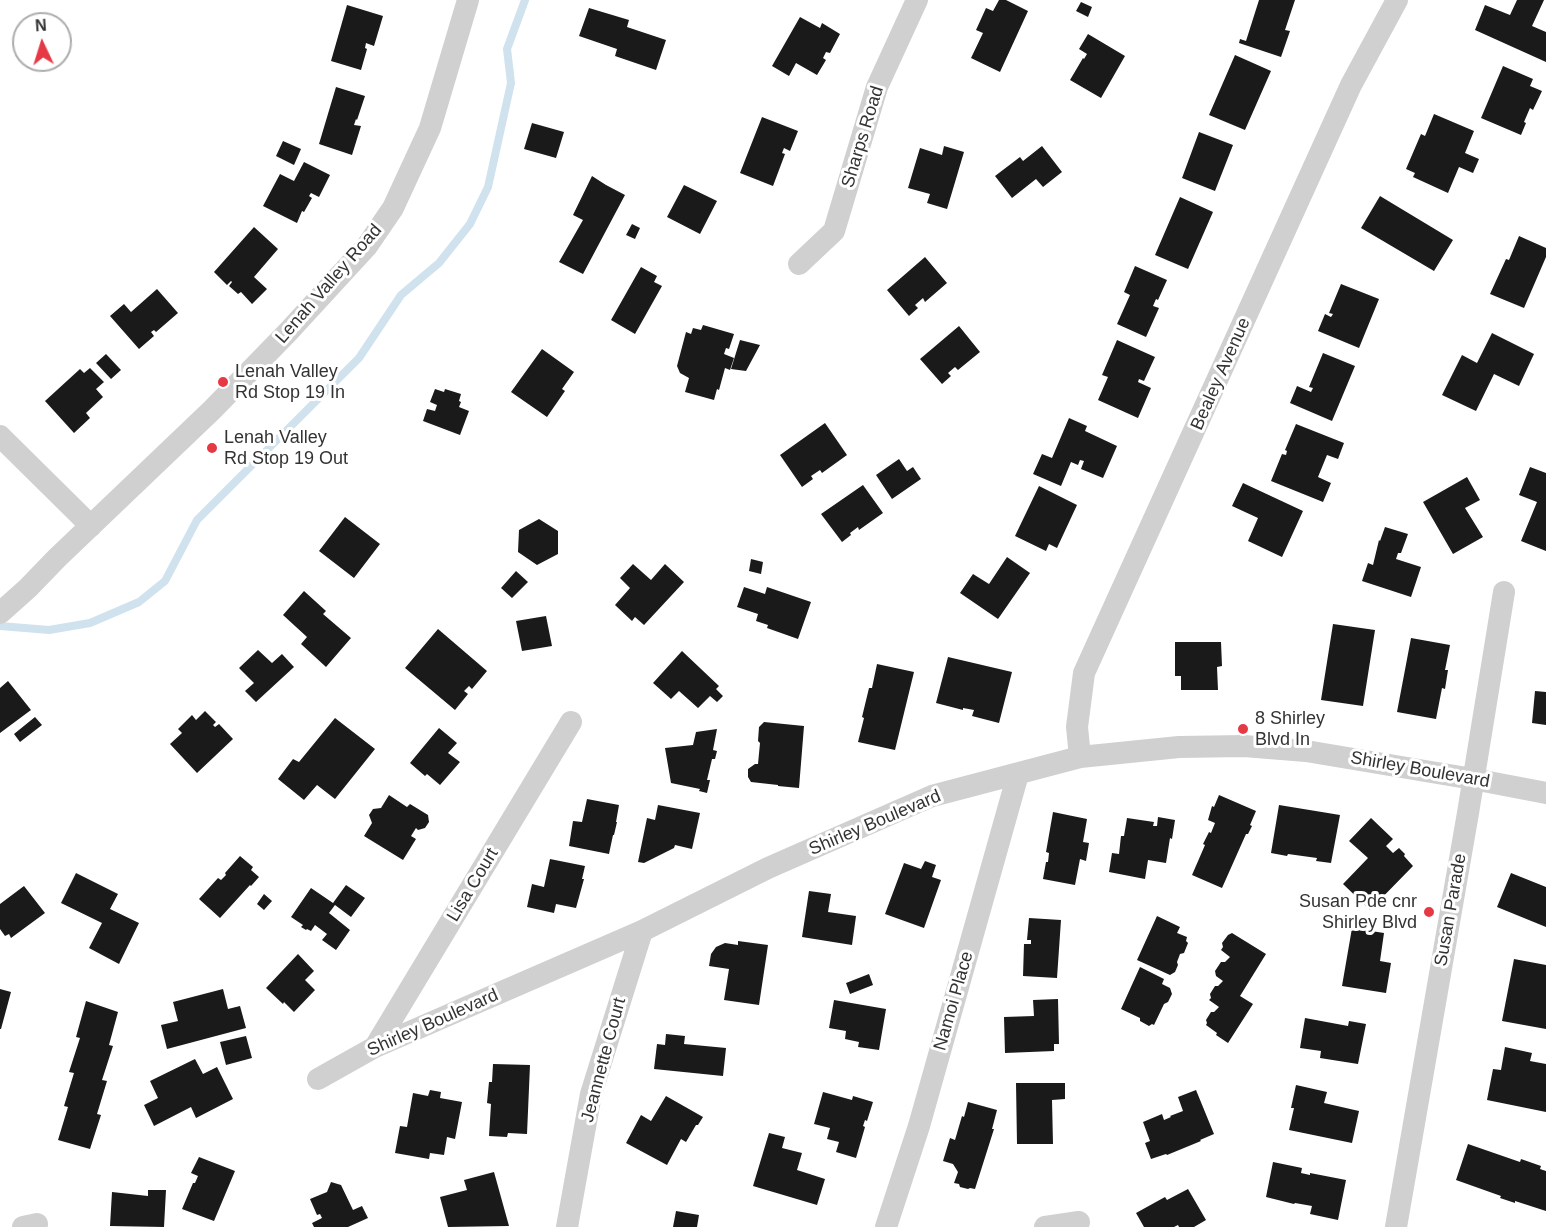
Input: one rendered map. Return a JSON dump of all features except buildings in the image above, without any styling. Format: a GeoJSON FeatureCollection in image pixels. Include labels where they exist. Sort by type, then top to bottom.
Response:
{"type":"FeatureCollection","features":[{"type":"Feature","properties":{"kind":"street","name":"Lenah Valley Road"},"geometry":{"type":"LineString","coordinates":[[0,613],[212,410],[367,246],[393,208],[430,128],[468,0]]}},
{"type":"Feature","properties":{"kind":"street","name":"Sharps Road"},"geometry":{"type":"LineString","coordinates":[[799,264],[834,231],[877,87],[917,0]]}},
{"type":"Feature","properties":{"kind":"street","name":"Bealey Avenue"},"geometry":{"type":"LineString","coordinates":[[1080,757],[1077,727],[1084,674],[1351,85],[1397,0]]}},
{"type":"Feature","properties":{"kind":"street"},"geometry":{"type":"LineString","coordinates":[[0,436],[91,526]]}},
{"type":"Feature","properties":{"kind":"street","name":"Susan Parade"},"geometry":{"type":"LineString","coordinates":[[1402,1226],[1504,592]]}},
{"type":"Feature","properties":{"kind":"street","name":"Lisa Court"},"geometry":{"type":"LineString","coordinates":[[375,1047],[571,722]]}},
{"type":"Feature","properties":{"kind":"street","name":"Shirley Boulevard"},"geometry":{"type":"LineString","coordinates":[[318,1079],[375,1047],[642,931],[768,868],[932,796],[1080,757],[1179,747],[1244,746],[1306,751],[1546,793]]}},
{"type":"Feature","properties":{"kind":"street","name":"Namoi Place"},"geometry":{"type":"LineString","coordinates":[[886,1227],[919,1126],[1018,774]]}},
{"type":"Feature","properties":{"kind":"street","name":"Jeannette Court"},"geometry":{"type":"LineString","coordinates":[[567,1227],[591,1094],[642,931]]}},
{"type":"Feature","properties":{"kind":"street"},"geometry":{"type":"LineString","coordinates":[[1045,1227],[1079,1222]]}},
{"type":"Feature","properties":{"kind":"waterway"},"geometry":{"type":"LineString","coordinates":[[0,626],[49,630],[90,623],[139,602],[165,581],[197,520],[359,358],[401,295],[439,263],[470,224],[488,187],[511,83],[507,49],[525,0]]}},
{"type":"Feature","properties":{"kind":"place","name":"Lenah Valley Rd Stop 19 In"},"geometry":{"type":"Point","coordinates":[223,382]}},
{"type":"Feature","properties":{"kind":"place","name":"Lenah Valley Rd Stop 19 Out"},"geometry":{"type":"Point","coordinates":[212,448]}},
{"type":"Feature","properties":{"kind":"place","name":"8 Shirley Blvd In"},"geometry":{"type":"Point","coordinates":[1243,729]}},
{"type":"Feature","properties":{"kind":"place","name":"Susan Pde cnr Shirley Blvd"},"geometry":{"type":"Point","coordinates":[1429,912]}}]}
